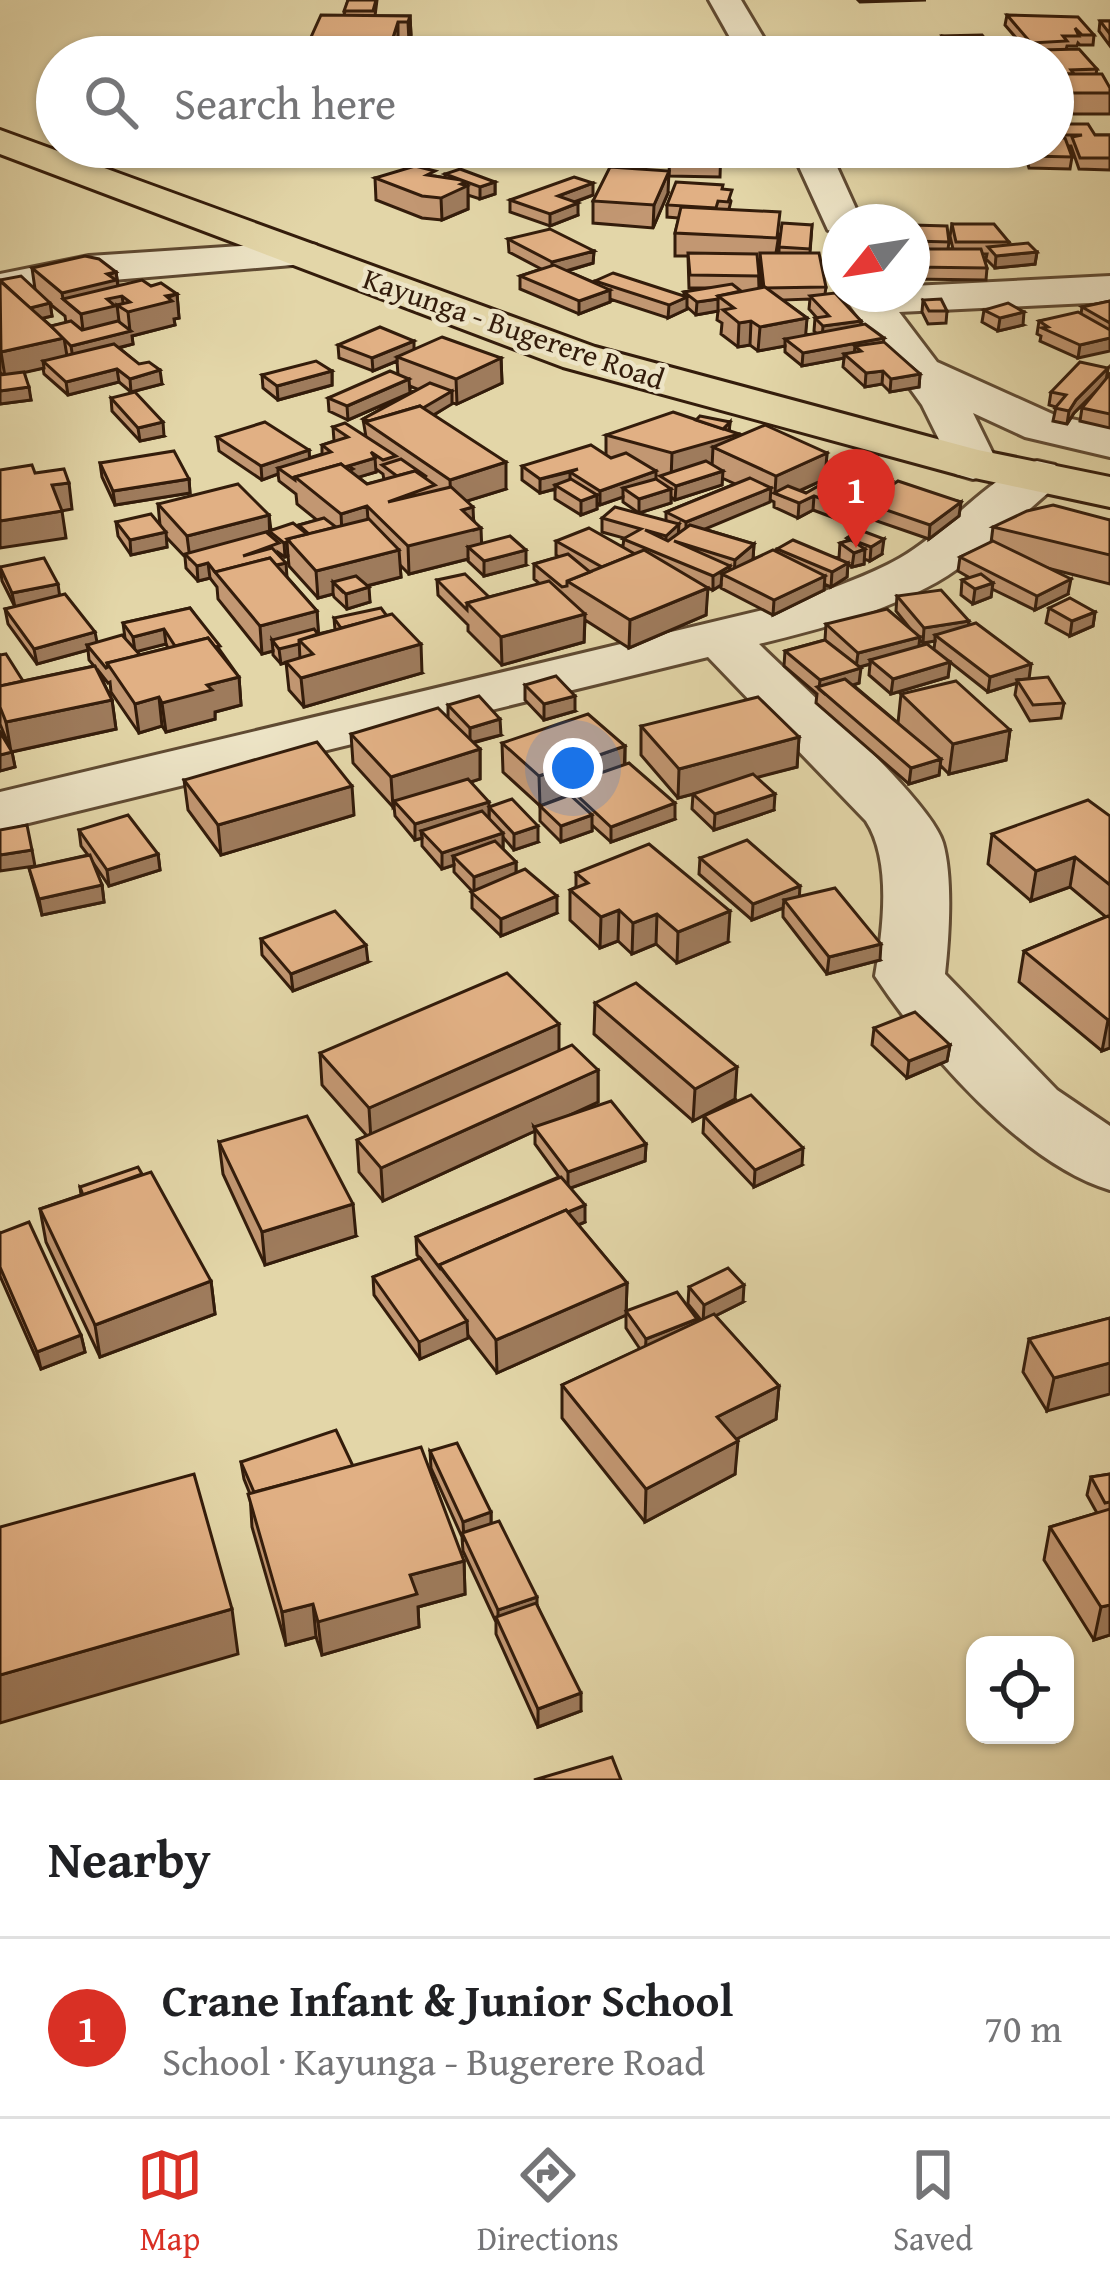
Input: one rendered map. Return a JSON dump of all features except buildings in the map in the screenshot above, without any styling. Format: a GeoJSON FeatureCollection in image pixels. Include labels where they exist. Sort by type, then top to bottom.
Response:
{"type":"FeatureCollection","features":[{"type":"Feature","properties":{"kind":"main road","name":"Kayunga - Bugerere Road"},"geometry":{"type":"LineString","coordinates":[[0,141],[36,155]]}},
{"type":"Feature","properties":{"kind":"main road","name":"Kayunga - Bugerere Road"},"geometry":{"type":"LineString","coordinates":[[72,168],[579,357],[973,464],[1110,492]]}},
{"type":"Feature","properties":{"kind":"street"},"geometry":{"type":"LineString","coordinates":[[725,0],[746,36]]}},
{"type":"Feature","properties":{"kind":"street"},"geometry":{"type":"LineString","coordinates":[[818,168],[834,204]]}},
{"type":"Feature","properties":{"kind":"street"},"geometry":{"type":"LineString","coordinates":[[0,287],[89,269],[301,254]]}},
{"type":"Feature","properties":{"kind":"street"},"geometry":{"type":"LineString","coordinates":[[930,295],[1110,289]]}},
{"type":"Feature","properties":{"kind":"street"},"geometry":{"type":"LineString","coordinates":[[876,312],[945,404],[973,464]]}},
{"type":"Feature","properties":{"kind":"street"},"geometry":{"type":"LineString","coordinates":[[923,372],[1042,427],[1110,442]]}},
{"type":"Feature","properties":{"kind":"street"},"geometry":{"type":"LineString","coordinates":[[0,811],[814,614],[917,571],[957,544],[1037,476]]}},
{"type":"Feature","properties":{"kind":"street"},"geometry":{"type":"LineString","coordinates":[[722,638],[891,810],[911,841],[915,940],[910,976],[935,1010],[1031,1108],[1110,1163]]}},
{"type":"Feature","properties":{"kind":"place","name":"Crane Infant & Junior School"},"geometry":{"type":"Point","coordinates":[856,548]}}]}
